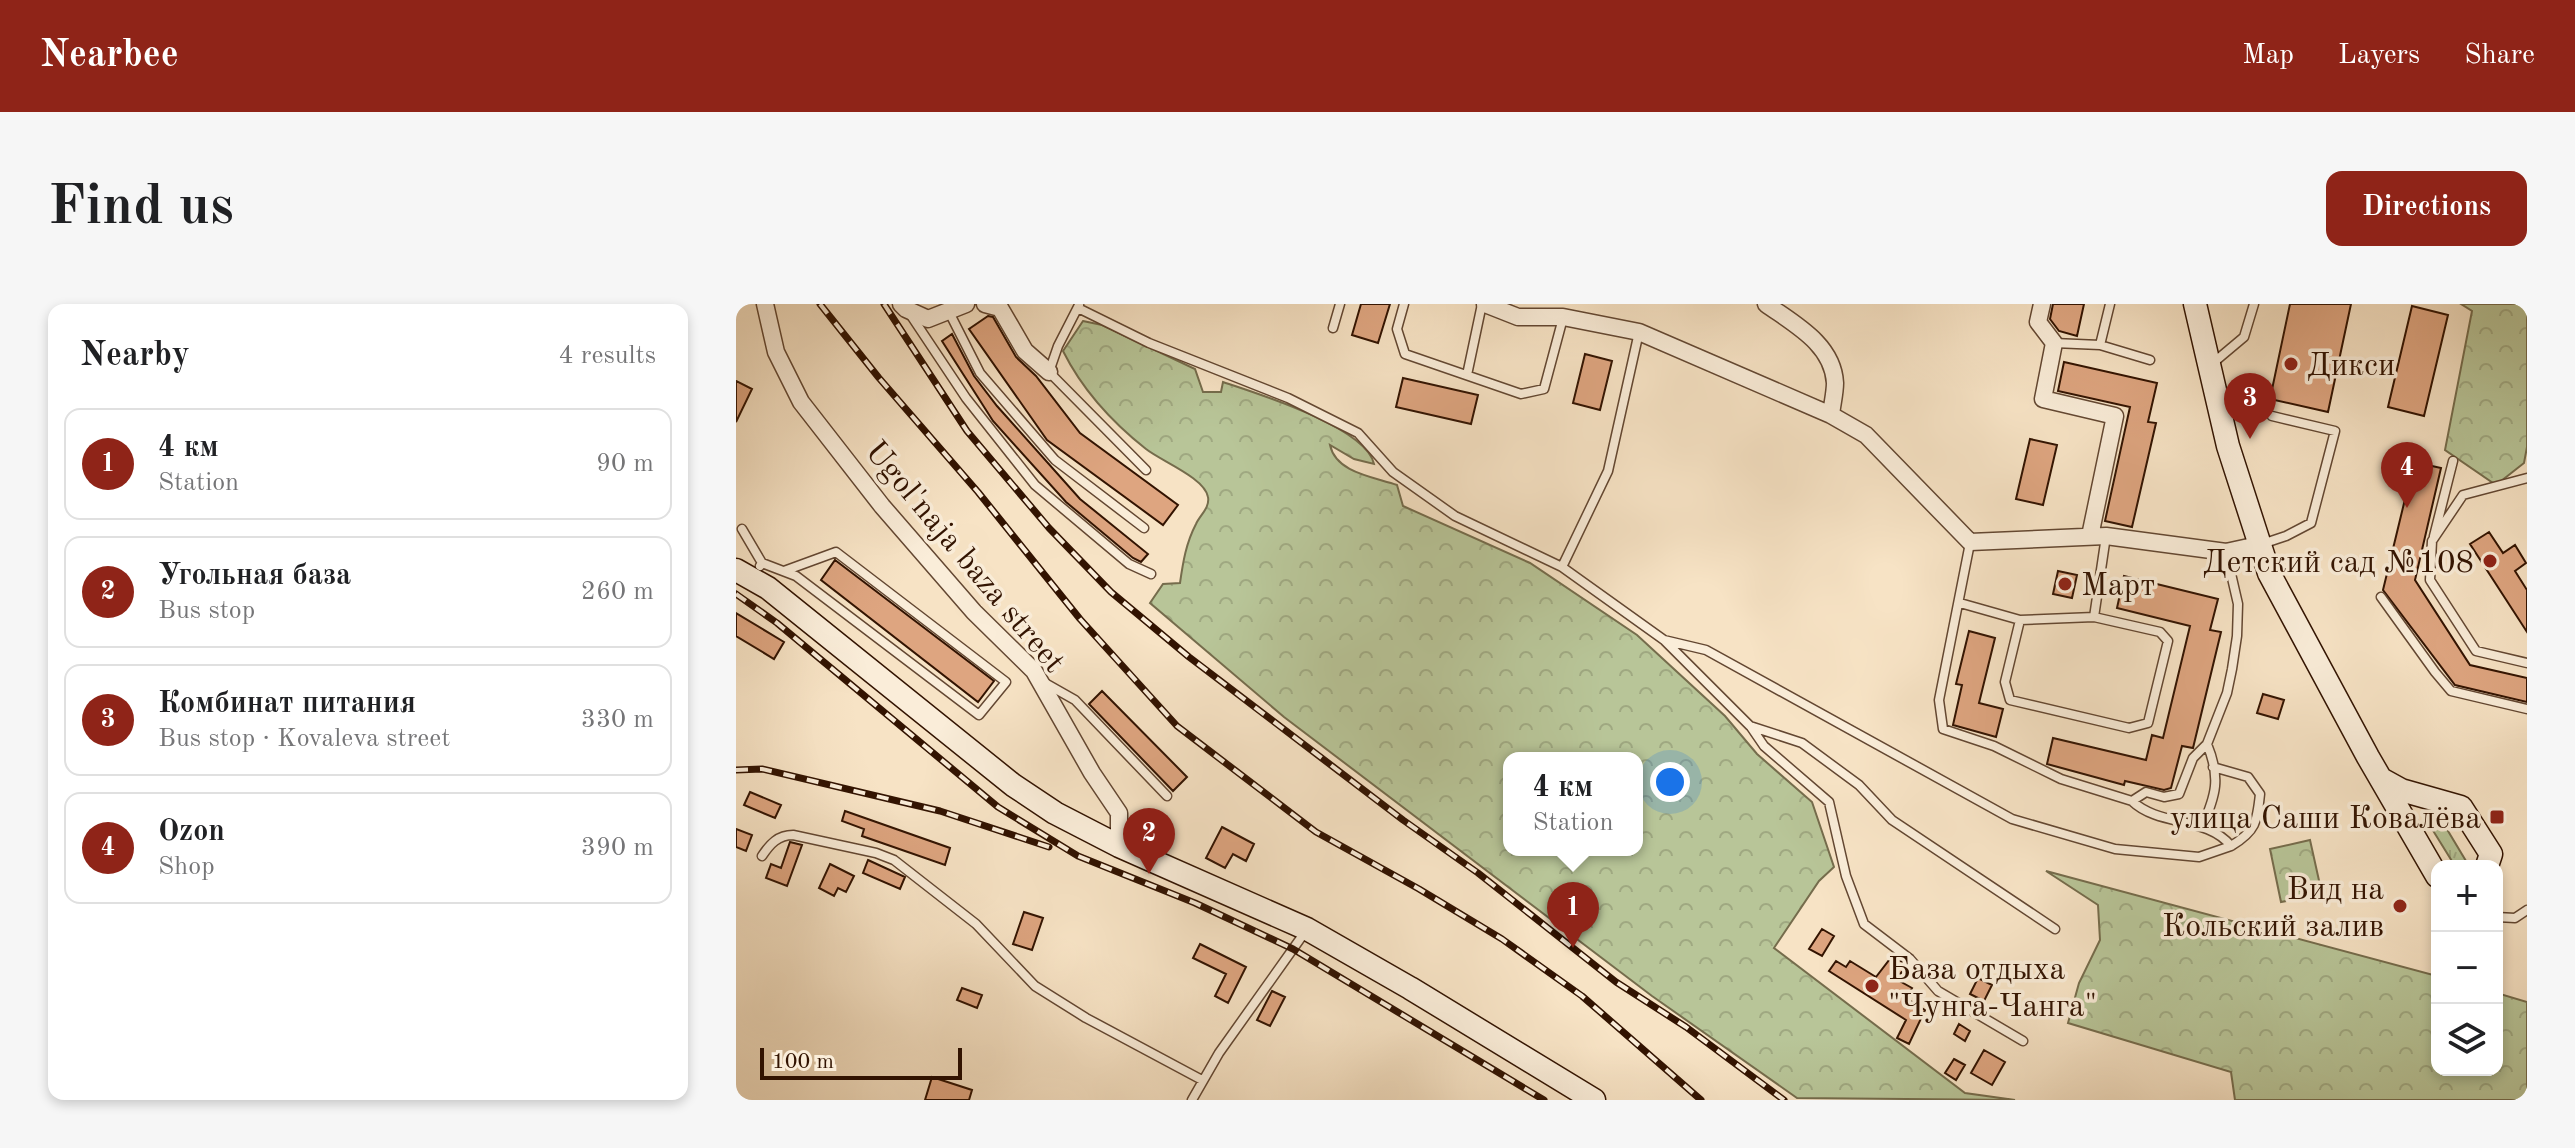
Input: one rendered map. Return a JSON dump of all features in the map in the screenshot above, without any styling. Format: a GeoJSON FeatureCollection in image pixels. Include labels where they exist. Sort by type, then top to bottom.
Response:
{"type":"FeatureCollection","features":[{"type":"Feature","properties":{"kind":"street","name":"Ugol'naja baza street"},"geometry":{"type":"LineString","coordinates":[[765,304],[776,352],[801,402],[882,506],[974,612],[1034,671],[1092,773],[1119,813],[1119,846]]}},
{"type":"Feature","properties":{"kind":"street"},"geometry":{"type":"LineString","coordinates":[[904,307],[928,319],[966,304]]}},
{"type":"Feature","properties":{"kind":"street"},"geometry":{"type":"LineString","coordinates":[[985,304],[1000,308],[1025,351],[1049,372]]}},
{"type":"Feature","properties":{"kind":"street"},"geometry":{"type":"LineString","coordinates":[[1483,304],[1518,317],[1563,317],[1639,332],[1831,415],[1866,435],[1970,542],[2098,536],[2226,552],[2258,545]]}},
{"type":"Feature","properties":{"kind":"street"},"geometry":{"type":"LineString","coordinates":[[1766,304],[1812,336],[1830,360],[1835,383],[1831,415]]}},
{"type":"Feature","properties":{"kind":"street"},"geometry":{"type":"LineString","coordinates":[[2042,304],[2038,322],[2054,343],[2043,399],[2115,416],[2098,536]]}},
{"type":"Feature","properties":{"kind":"street"},"geometry":{"type":"LineString","coordinates":[[2195,304],[2228,446],[2269,573],[2431,866]]}},
{"type":"Feature","properties":{"kind":"street"},"geometry":{"type":"LineString","coordinates":[[749,570],[1013,785],[1055,813],[1119,846],[1307,929],[1594,1100]]}},
{"type":"Feature","properties":{"kind":"street"},"geometry":{"type":"LineString","coordinates":[[2380,778],[2401,790],[2461,807],[2491,854],[2489,860]]}},
{"type":"Feature","properties":{"kind":"lane"},"geometry":{"type":"LineString","coordinates":[[1333,328],[1340,304]]}},
{"type":"Feature","properties":{"kind":"lane"},"geometry":{"type":"LineString","coordinates":[[1404,304],[1397,329],[1405,354],[1521,394],[1544,389],[1563,317]]}},
{"type":"Feature","properties":{"kind":"lane"},"geometry":{"type":"LineString","coordinates":[[1467,375],[1483,304]]}},
{"type":"Feature","properties":{"kind":"lane"},"geometry":{"type":"LineString","coordinates":[[2100,345],[2110,304]]}},
{"type":"Feature","properties":{"kind":"lane"},"geometry":{"type":"LineString","coordinates":[[2209,366],[2244,337],[2254,304]]}},
{"type":"Feature","properties":{"kind":"lane"},"geometry":{"type":"LineString","coordinates":[[1146,470],[1049,372],[1078,306],[1149,343],[1288,398],[1358,433],[1393,472],[1455,516],[1562,567],[1664,640],[1750,726],[1764,746],[1829,802],[1846,876],[1864,924],[1910,959],[1938,991],[2023,1041]]}},
{"type":"Feature","properties":{"kind":"lane"},"geometry":{"type":"LineString","coordinates":[[904,307],[966,398],[1035,485],[1129,564],[1151,574]]}},
{"type":"Feature","properties":{"kind":"lane"},"geometry":{"type":"LineString","coordinates":[[949,312],[980,373],[1055,460],[1144,528]]}},
{"type":"Feature","properties":{"kind":"lane"},"geometry":{"type":"LineString","coordinates":[[1562,567],[1608,471],[1639,332]]}},
{"type":"Feature","properties":{"kind":"lane"},"geometry":{"type":"LineString","coordinates":[[2054,343],[2100,345],[2150,360]]}},
{"type":"Feature","properties":{"kind":"lane"},"geometry":{"type":"LineString","coordinates":[[2258,545],[2286,536],[2311,523],[2335,431],[2272,416]]}},
{"type":"Feature","properties":{"kind":"lane"},"geometry":{"type":"LineString","coordinates":[[2453,461],[2432,541],[2430,580],[2476,651],[2527,663]]}},
{"type":"Feature","properties":{"kind":"lane"},"geometry":{"type":"LineString","coordinates":[[2432,541],[2463,495],[2527,478]]}},
{"type":"Feature","properties":{"kind":"lane"},"geometry":{"type":"LineString","coordinates":[[742,529],[749,570],[784,571],[796,576],[979,715],[1006,682],[836,552],[784,571]]}},
{"type":"Feature","properties":{"kind":"lane"},"geometry":{"type":"LineString","coordinates":[[2094,617],[2098,536]]}},
{"type":"Feature","properties":{"kind":"lane"},"geometry":{"type":"LineString","coordinates":[[1970,542],[1939,700],[1943,729],[1994,746],[2061,779],[2132,801],[2144,813],[2223,835],[2231,846]]}},
{"type":"Feature","properties":{"kind":"lane"},"geometry":{"type":"LineString","coordinates":[[2132,801],[2146,792],[2164,797],[2179,794],[2193,758],[2207,744],[2227,693],[2237,636],[2238,604],[2226,552]]}},
{"type":"Feature","properties":{"kind":"lane"},"geometry":{"type":"LineString","coordinates":[[2381,597],[2451,691],[2527,709]]}},
{"type":"Feature","properties":{"kind":"lane"},"geometry":{"type":"LineString","coordinates":[[1960,603],[2020,620],[2094,617],[2160,632],[2168,641],[2148,723],[2129,728],[2010,700],[2005,682],[2020,620]]}},
{"type":"Feature","properties":{"kind":"lane"},"geometry":{"type":"LineString","coordinates":[[1664,640],[1706,650],[2012,819],[2115,849],[2199,857],[2245,838],[2257,824],[2260,794],[2248,777],[2213,767]]}},
{"type":"Feature","properties":{"kind":"lane"},"geometry":{"type":"LineString","coordinates":[[1039,680],[1075,700],[1167,796]]}},
{"type":"Feature","properties":{"kind":"lane"},"geometry":{"type":"LineString","coordinates":[[1750,726],[1802,743],[1859,785],[1892,820],[2055,929]]}},
{"type":"Feature","properties":{"kind":"lane"},"geometry":{"type":"LineString","coordinates":[[2202,827],[2215,796],[2214,763],[2207,744]]}},
{"type":"Feature","properties":{"kind":"lane"},"geometry":{"type":"LineString","coordinates":[[762,856],[772,842],[785,835],[793,835],[876,853],[894,860],[976,924],[1035,986],[1086,1018],[1202,1080]]}},
{"type":"Feature","properties":{"kind":"lane"},"geometry":{"type":"LineString","coordinates":[[2503,917],[2515,918],[2527,910]]}},
{"type":"Feature","properties":{"kind":"lane"},"geometry":{"type":"LineString","coordinates":[[1192,1100],[1219,1053],[1307,929]]}},
{"type":"Feature","properties":{"kind":"green space"},"geometry":{"type":"Polygon","coordinates":[[[2461,304],[2524,304],[2527,309],[2527,447],[2524,463],[2496,485],[2445,450],[2472,311],[2461,304]]]}},
{"type":"Feature","properties":{"kind":"green space"},"geometry":{"type":"Polygon","coordinates":[[[1083,321],[1102,325],[1195,369],[1203,392],[1221,392],[1223,382],[1308,413],[1352,437],[1367,450],[1374,464],[1354,459],[1330,445],[1340,462],[1348,468],[1397,485],[1403,506],[1530,563],[1637,635],[1725,716],[1757,754],[1812,802],[1834,867],[1819,881],[1774,948],[1965,1093],[2015,1100],[1797,1098],[1652,996],[1284,717],[1150,603],[1163,584],[1180,583],[1187,545],[1206,508],[1208,497],[1199,483],[1146,449],[1122,428],[1079,379],[1063,351],[1083,321]]]}},
{"type":"Feature","properties":{"kind":"green space"},"geometry":{"type":"Polygon","coordinates":[[[2434,820],[2442,821],[2465,860],[2451,860],[2431,824],[2434,820]]]}},
{"type":"Feature","properties":{"kind":"green space"},"geometry":{"type":"Polygon","coordinates":[[[2310,840],[2322,894],[2281,902],[2270,849],[2310,840]]]}},
{"type":"Feature","properties":{"kind":"green space"},"geometry":{"type":"Polygon","coordinates":[[[2046,871],[2431,974],[2431,1076],[2503,1076],[2503,995],[2527,1002],[2527,1100],[2235,1100],[2231,1072],[2068,1023],[2079,983],[2100,940],[2098,905],[2046,871]]]}},
{"type":"Feature","properties":{"kind":"building"},"geometry":{"type":"Polygon","coordinates":[[[1361,304],[1390,304],[1378,343],[1352,335],[1361,304]]]}},
{"type":"Feature","properties":{"kind":"building"},"geometry":{"type":"Polygon","coordinates":[[[2053,304],[2084,304],[2077,336],[2059,331],[2050,319],[2053,304]]]}},
{"type":"Feature","properties":{"kind":"building"},"geometry":{"type":"Polygon","coordinates":[[[2290,304],[2351,304],[2328,412],[2270,399],[2290,304]]]}},
{"type":"Feature","properties":{"kind":"building"},"geometry":{"type":"Polygon","coordinates":[[[2412,306],[2448,315],[2424,416],[2388,407],[2412,306]]]}},
{"type":"Feature","properties":{"kind":"building"},"geometry":{"type":"Polygon","coordinates":[[[988,316],[993,317],[1016,357],[1036,376],[1080,433],[1178,505],[1163,525],[1047,440],[969,329],[988,316]]]}},
{"type":"Feature","properties":{"kind":"building"},"geometry":{"type":"Polygon","coordinates":[[[952,334],[974,376],[997,406],[1080,499],[1148,554],[1141,562],[1066,502],[993,421],[942,341],[952,334]]]}},
{"type":"Feature","properties":{"kind":"building"},"geometry":{"type":"Polygon","coordinates":[[[1585,354],[1612,361],[1600,410],[1573,403],[1585,354]]]}},
{"type":"Feature","properties":{"kind":"building"},"geometry":{"type":"Polygon","coordinates":[[[2064,362],[2157,383],[2148,422],[2156,423],[2132,527],[2105,521],[2130,407],[2058,391],[2064,362]]]}},
{"type":"Feature","properties":{"kind":"building"},"geometry":{"type":"Polygon","coordinates":[[[1403,378],[1478,395],[1471,424],[1396,407],[1403,378]]]}},
{"type":"Feature","properties":{"kind":"building"},"geometry":{"type":"Polygon","coordinates":[[[736,381],[752,389],[736,422],[736,381]]]}},
{"type":"Feature","properties":{"kind":"building"},"geometry":{"type":"Polygon","coordinates":[[[2030,439],[2057,445],[2043,505],[2016,499],[2030,439]]]}},
{"type":"Feature","properties":{"kind":"building"},"geometry":{"type":"Polygon","coordinates":[[[2414,462],[2441,468],[2415,580],[2470,665],[2527,678],[2527,702],[2455,685],[2383,590],[2414,462]]]}},
{"type":"Feature","properties":{"kind":"building"},"geometry":{"type":"Polygon","coordinates":[[[2489,532],[2503,553],[2515,545],[2526,563],[2515,571],[2527,590],[2527,632],[2470,544],[2489,532]]]}},
{"type":"Feature","properties":{"kind":"building"},"geometry":{"type":"Polygon","coordinates":[[[835,560],[994,681],[978,702],[821,580],[835,560]]]}},
{"type":"Feature","properties":{"kind":"building","name":"Март"},"geometry":{"type":"Polygon","coordinates":[[[2058,571],[2077,575],[2072,598],[2053,594],[2058,571]]]}},
{"type":"Feature","properties":{"kind":"building"},"geometry":{"type":"Polygon","coordinates":[[[2124,576],[2218,599],[2210,630],[2221,632],[2193,748],[2182,746],[2171,788],[2164,790],[2125,781],[2124,785],[2047,764],[2053,738],[2146,760],[2152,735],[2163,738],[2190,626],[2117,608],[2124,576]]]}},
{"type":"Feature","properties":{"kind":"building"},"geometry":{"type":"Polygon","coordinates":[[[736,613],[784,642],[774,659],[736,636],[736,613]]]}},
{"type":"Feature","properties":{"kind":"building"},"geometry":{"type":"Polygon","coordinates":[[[1969,631],[1995,638],[1979,703],[2003,709],[1996,737],[1953,725],[1962,685],[1956,684],[1969,631]]]}},
{"type":"Feature","properties":{"kind":"building"},"geometry":{"type":"Polygon","coordinates":[[[1102,691],[1187,777],[1173,791],[1089,704],[1102,691]]]}},
{"type":"Feature","properties":{"kind":"building"},"geometry":{"type":"Polygon","coordinates":[[[2263,694],[2284,700],[2278,719],[2257,713],[2263,694]]]}},
{"type":"Feature","properties":{"kind":"building"},"geometry":{"type":"Polygon","coordinates":[[[750,792],[781,805],[775,818],[744,805],[750,792]]]}},
{"type":"Feature","properties":{"kind":"building"},"geometry":{"type":"Polygon","coordinates":[[[845,811],[950,848],[945,865],[862,836],[864,829],[842,821],[845,811]]]}},
{"type":"Feature","properties":{"kind":"building"},"geometry":{"type":"Polygon","coordinates":[[[1222,827],[1254,844],[1246,861],[1233,854],[1225,868],[1206,858],[1222,827]]]}},
{"type":"Feature","properties":{"kind":"building"},"geometry":{"type":"Polygon","coordinates":[[[736,829],[752,835],[746,851],[736,847],[736,829]]]}},
{"type":"Feature","properties":{"kind":"building"},"geometry":{"type":"Polygon","coordinates":[[[790,842],[802,845],[787,886],[766,878],[771,864],[781,868],[790,842]]]}},
{"type":"Feature","properties":{"kind":"building"},"geometry":{"type":"Polygon","coordinates":[[[868,860],[905,877],[900,889],[863,873],[868,860]]]}},
{"type":"Feature","properties":{"kind":"building"},"geometry":{"type":"Polygon","coordinates":[[[830,864],[854,876],[846,892],[838,888],[834,896],[819,888],[830,864]]]}},
{"type":"Feature","properties":{"kind":"building"},"geometry":{"type":"Polygon","coordinates":[[[1024,912],[1043,918],[1032,950],[1013,944],[1024,912]]]}},
{"type":"Feature","properties":{"kind":"building"},"geometry":{"type":"Polygon","coordinates":[[[1822,929],[1834,936],[1822,956],[1809,949],[1822,929]]]}},
{"type":"Feature","properties":{"kind":"building"},"geometry":{"type":"Polygon","coordinates":[[[1200,944],[1246,967],[1228,1003],[1215,996],[1226,974],[1193,958],[1200,944]]]}},
{"type":"Feature","properties":{"kind":"building"},"geometry":{"type":"Polygon","coordinates":[[[1893,955],[1907,966],[1896,979],[1912,988],[1906,998],[1925,1010],[1909,1044],[1897,1038],[1906,1020],[1829,971],[1836,961],[1846,967],[1850,961],[1876,977],[1893,955]]]}},
{"type":"Feature","properties":{"kind":"building"},"geometry":{"type":"Polygon","coordinates":[[[1978,978],[1992,985],[1984,1001],[1970,994],[1978,978]]]}},
{"type":"Feature","properties":{"kind":"building"},"geometry":{"type":"Polygon","coordinates":[[[962,988],[982,995],[977,1008],[957,1000],[962,988]]]}},
{"type":"Feature","properties":{"kind":"building"},"geometry":{"type":"Polygon","coordinates":[[[1272,991],[1285,997],[1270,1026],[1257,1020],[1272,991]]]}},
{"type":"Feature","properties":{"kind":"building"},"geometry":{"type":"Polygon","coordinates":[[[1959,1024],[1970,1031],[1965,1041],[1954,1034],[1959,1024]]]}},
{"type":"Feature","properties":{"kind":"building"},"geometry":{"type":"Polygon","coordinates":[[[1984,1050],[2005,1062],[1992,1085],[1971,1073],[1984,1050]]]}},
{"type":"Feature","properties":{"kind":"building"},"geometry":{"type":"Polygon","coordinates":[[[1954,1059],[1965,1065],[1956,1080],[1945,1073],[1954,1059]]]}},
{"type":"Feature","properties":{"kind":"building"},"geometry":{"type":"Polygon","coordinates":[[[932,1077],[972,1090],[969,1100],[925,1100],[932,1077]]]}},
{"type":"Feature","properties":{"kind":"railway"},"geometry":{"type":"LineString","coordinates":[[820,304],[1080,619],[1177,726],[1316,832],[1502,939],[1582,996],[1701,1100]]}},
{"type":"Feature","properties":{"kind":"railway"},"geometry":{"type":"LineString","coordinates":[[884,304],[967,431],[1049,528],[1111,592],[1189,657],[1403,820],[1478,873],[1616,982],[1686,1027],[1784,1100]]}},
{"type":"Feature","properties":{"kind":"railway"},"geometry":{"type":"LineString","coordinates":[[736,594],[777,623],[998,807],[1078,856],[1195,903],[1293,949],[1544,1100]]}},
{"type":"Feature","properties":{"kind":"railway"},"geometry":{"type":"LineString","coordinates":[[736,770],[762,769],[940,811],[1049,847]]}},
{"type":"Feature","properties":{"kind":"place","name":"Дикси"},"geometry":{"type":"Point","coordinates":[2291,364]}},
{"type":"Feature","properties":{"kind":"place","name":"Комбинат питания"},"geometry":{"type":"Point","coordinates":[2250,439]}},
{"type":"Feature","properties":{"kind":"place","name":"Ozon"},"geometry":{"type":"Point","coordinates":[2407,508]}},
{"type":"Feature","properties":{"kind":"place","name":"Детский сад №108"},"geometry":{"type":"Point","coordinates":[2490,561]}},
{"type":"Feature","properties":{"kind":"place","name":"Март"},"geometry":{"type":"Point","coordinates":[2065,584]}},
{"type":"Feature","properties":{"kind":"place","name":"улица Саши Ковалёва"},"geometry":{"type":"Point","coordinates":[2497,817]}},
{"type":"Feature","properties":{"kind":"place","name":"Угольная база"},"geometry":{"type":"Point","coordinates":[1149,874]}},
{"type":"Feature","properties":{"kind":"place","name":"Вид на Кольский залив"},"geometry":{"type":"Point","coordinates":[2400,906]}},
{"type":"Feature","properties":{"kind":"place","name":"4 км"},"geometry":{"type":"Point","coordinates":[1573,948]}},
{"type":"Feature","properties":{"kind":"place","name":"База отдыха \"Чунга-Чанга\""},"geometry":{"type":"Point","coordinates":[1872,986]}}]}
